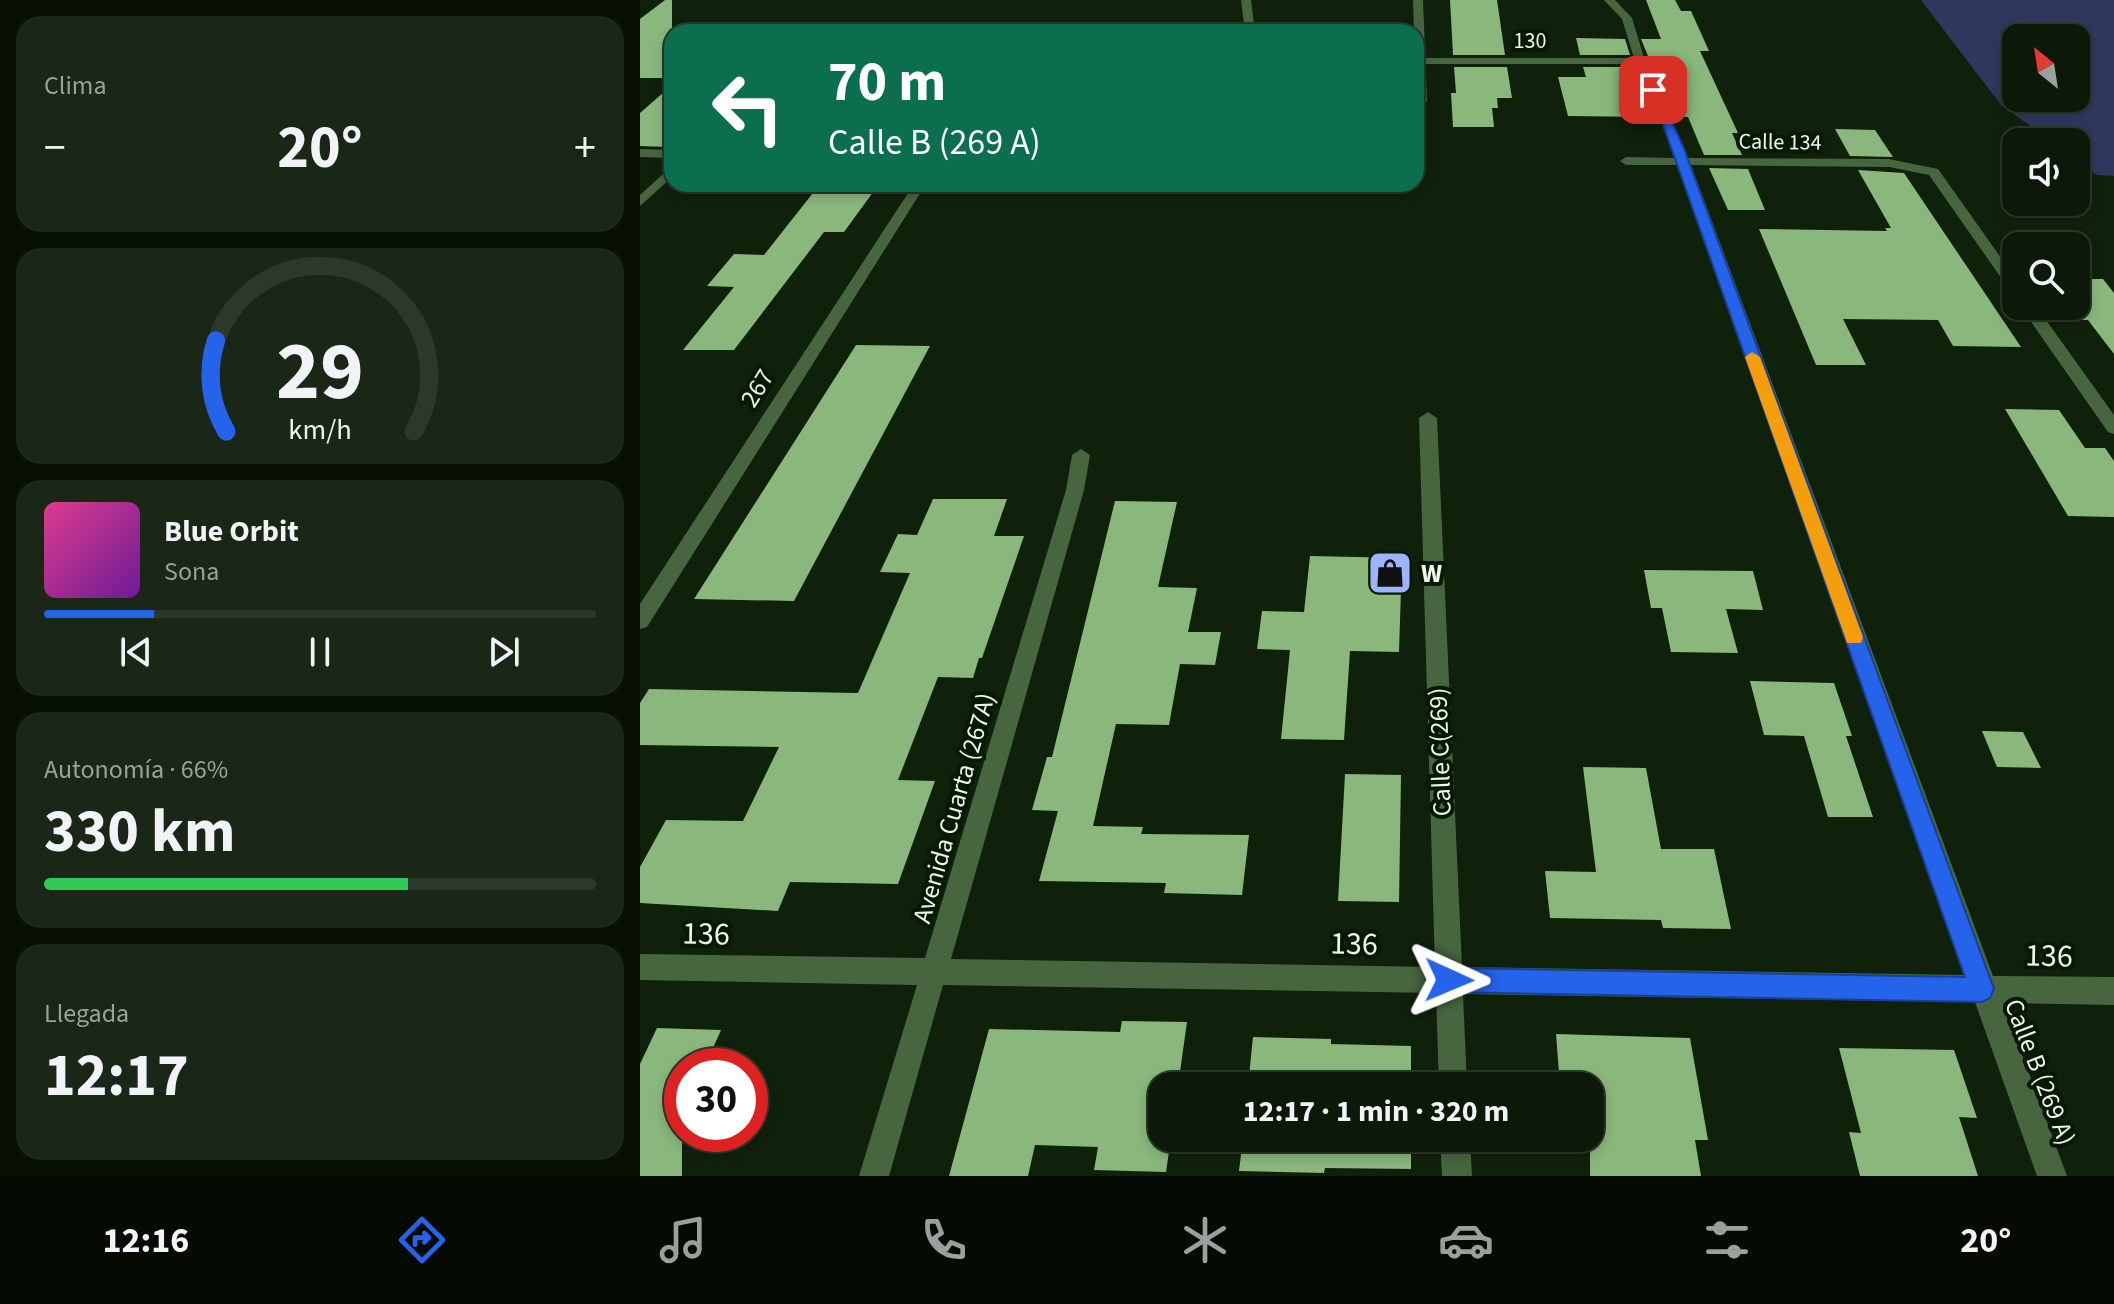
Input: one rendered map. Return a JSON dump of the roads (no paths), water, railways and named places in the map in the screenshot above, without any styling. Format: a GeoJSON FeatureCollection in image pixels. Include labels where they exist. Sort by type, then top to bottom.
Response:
{"type":"FeatureCollection","features":[{"type":"Feature","properties":{"kind":"street"},"geometry":{"type":"LineString","coordinates":[[1246,0],[1249,24]]}},
{"type":"Feature","properties":{"kind":"street"},"geometry":{"type":"LineString","coordinates":[[1418,0],[1418,24]]}},
{"type":"Feature","properties":{"kind":"street","name":"Calle B (269 A)"},"geometry":{"type":"LineString","coordinates":[[1609,0],[1627,18],[1640,61],[1679,149],[2052,1176]]}},
{"type":"Feature","properties":{"kind":"street","name":"130"},"geometry":{"type":"LineString","coordinates":[[1424,61],[1640,61]]}},
{"type":"Feature","properties":{"kind":"street"},"geometry":{"type":"LineString","coordinates":[[640,153],[664,154]]}},
{"type":"Feature","properties":{"kind":"street","name":"Calle 134"},"geometry":{"type":"LineString","coordinates":[[1626,161],[1889,163],[1933,172],[2002,269]]}},
{"type":"Feature","properties":{"kind":"street"},"geometry":{"type":"LineString","coordinates":[[640,202],[664,178]]}},
{"type":"Feature","properties":{"kind":"street","name":"267"},"geometry":{"type":"LineString","coordinates":[[640,621],[915,192]]}},
{"type":"Feature","properties":{"kind":"street"},"geometry":{"type":"LineString","coordinates":[[2038,320],[2114,428]]}},
{"type":"Feature","properties":{"kind":"street","name":"Calle C(269)"},"geometry":{"type":"LineString","coordinates":[[1428,418],[1452,1072]]}},
{"type":"Feature","properties":{"kind":"street","name":"Avenida Cuarta (267A)"},"geometry":{"type":"LineString","coordinates":[[874,1176],[1075,490],[1081,455]]}},
{"type":"Feature","properties":{"kind":"street","name":"136"},"geometry":{"type":"LineString","coordinates":[[640,967],[2114,991]]}},
{"type":"Feature","properties":{"kind":"street"},"geometry":{"type":"LineString","coordinates":[[1456,1152],[1457,1176]]}},
{"type":"Feature","properties":{"kind":"place","name":"W"},"geometry":{"type":"Point","coordinates":[1390,573]}}]}
